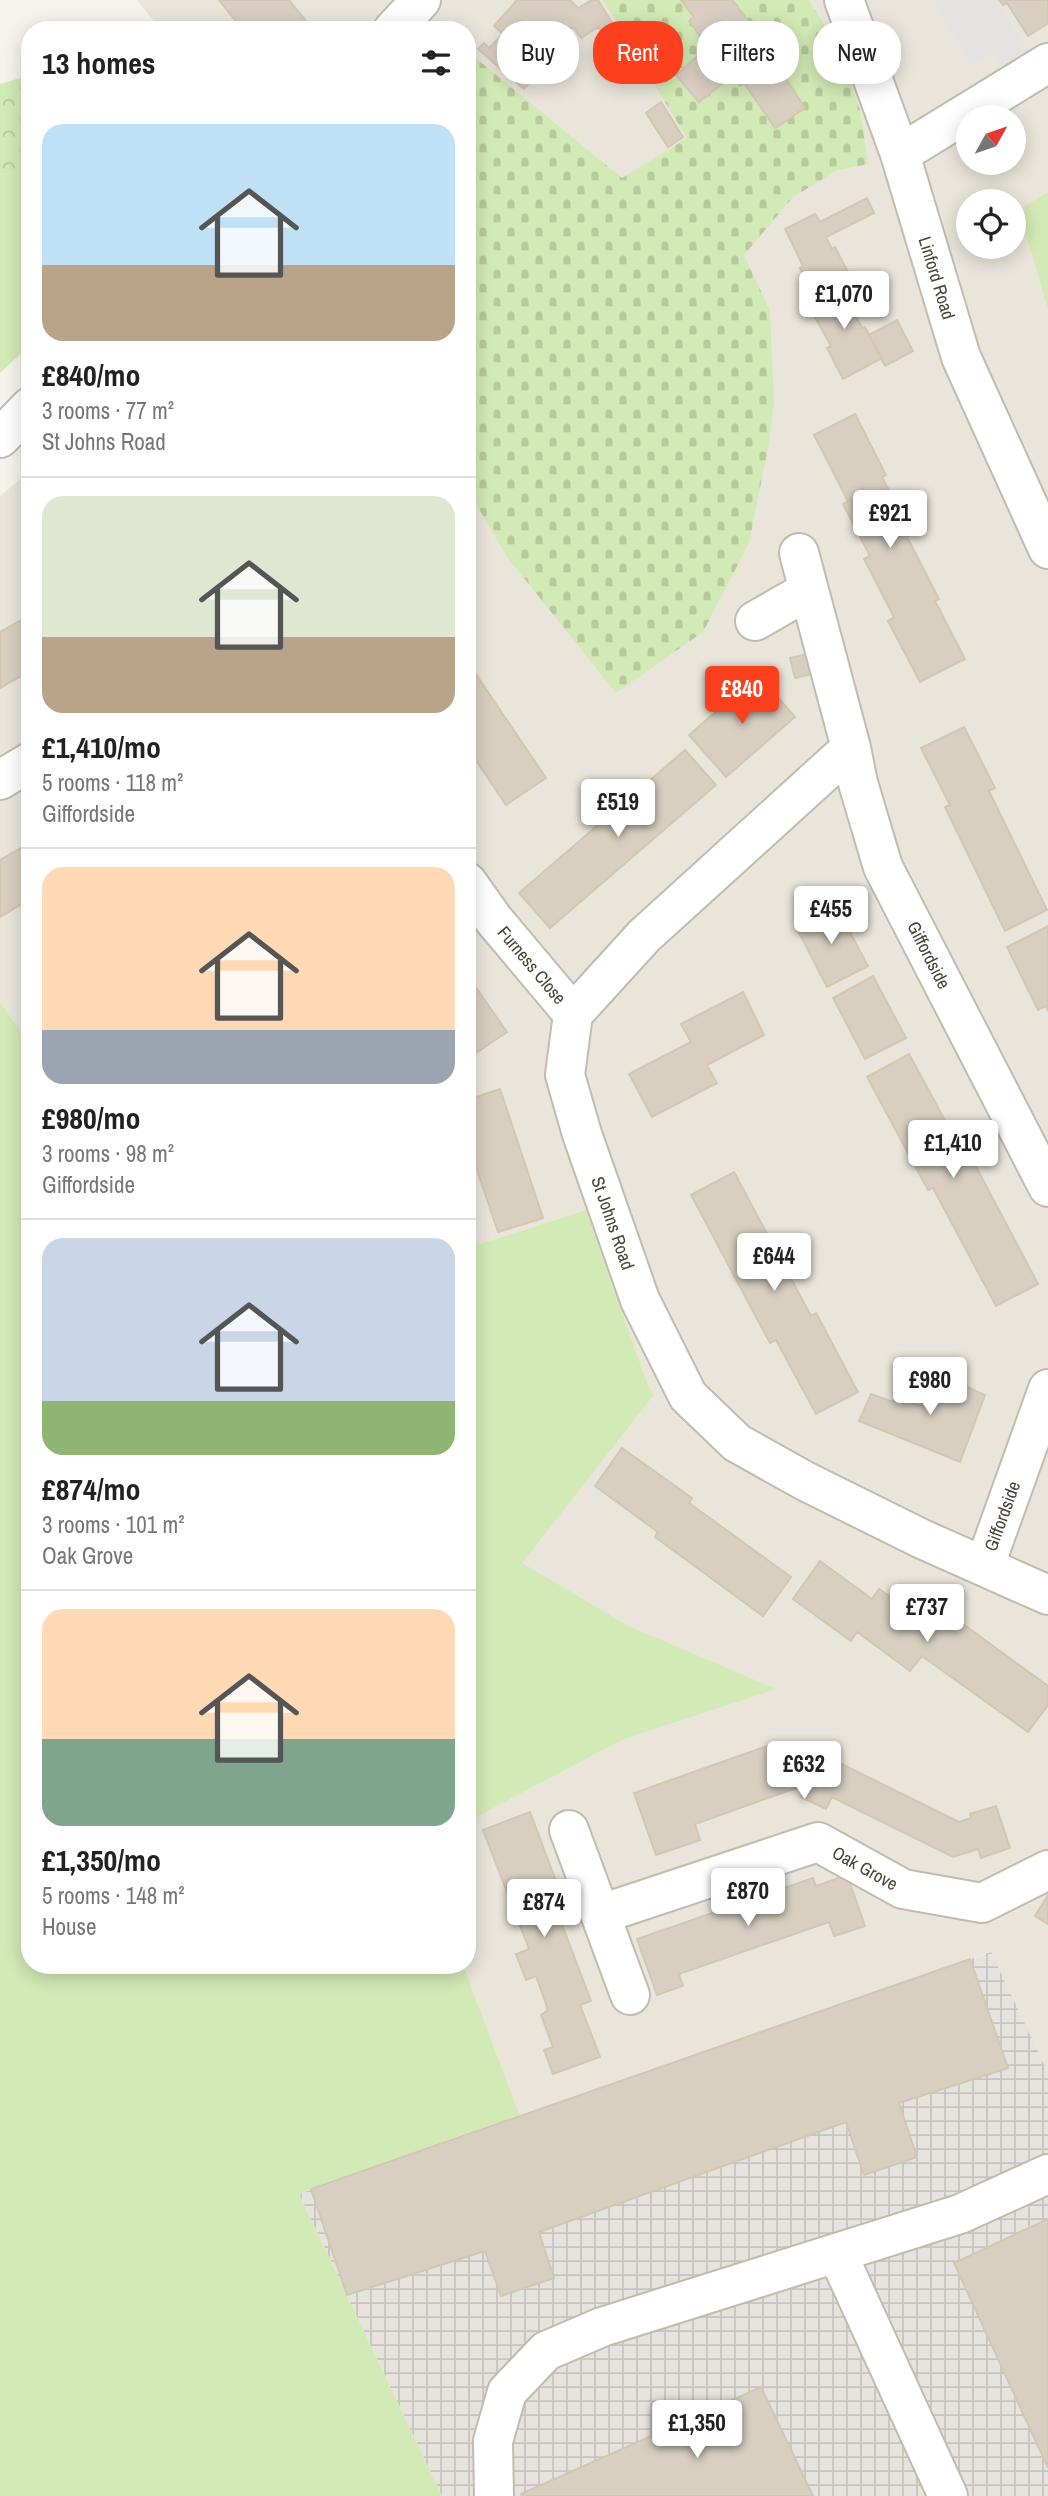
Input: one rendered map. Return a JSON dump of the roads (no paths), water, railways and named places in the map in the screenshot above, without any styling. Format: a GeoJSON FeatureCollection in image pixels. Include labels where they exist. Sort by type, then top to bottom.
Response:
{"type":"FeatureCollection","features":[{"type":"Feature","properties":{"kind":"street"},"geometry":{"type":"LineString","coordinates":[[401,21],[421,0]]}},
{"type":"Feature","properties":{"kind":"street","name":"Linford Road"},"geometry":{"type":"LineString","coordinates":[[844,0],[900,153],[961,357],[1048,549]]}},
{"type":"Feature","properties":{"kind":"street"},"geometry":{"type":"LineString","coordinates":[[900,153],[1048,63]]}},
{"type":"Feature","properties":{"kind":"street"},"geometry":{"type":"LineString","coordinates":[[0,438],[21,416]]}},
{"type":"Feature","properties":{"kind":"street","name":"Giffordside"},"geometry":{"type":"LineString","coordinates":[[799,553],[858,783],[883,867],[1048,1186]]}},
{"type":"Feature","properties":{"kind":"street"},"geometry":{"type":"LineString","coordinates":[[755,621],[809,590]]}},
{"type":"Feature","properties":{"kind":"street"},"geometry":{"type":"LineString","coordinates":[[573,1014],[644,936],[851,748]]}},
{"type":"Feature","properties":{"kind":"street"},"geometry":{"type":"LineString","coordinates":[[0,780],[21,767]]}},
{"type":"Feature","properties":{"kind":"street","name":"Furness Close"},"geometry":{"type":"LineString","coordinates":[[476,895],[573,1014]]}},
{"type":"Feature","properties":{"kind":"street","name":"St Johns Road"},"geometry":{"type":"LineString","coordinates":[[573,1014],[565,1075],[579,1122],[640,1300],[688,1396],[737,1443],[805,1481],[922,1539],[1048,1595]]}},
{"type":"Feature","properties":{"kind":"street","name":"Giffordside"},"geometry":{"type":"LineString","coordinates":[[985,1565],[1048,1388]]}},
{"type":"Feature","properties":{"kind":"street"},"geometry":{"type":"LineString","coordinates":[[569,1830],[630,1995]]}},
{"type":"Feature","properties":{"kind":"street","name":"Oak Grove"},"geometry":{"type":"LineString","coordinates":[[601,1914],[818,1842],[903,1889],[982,1903],[1048,1870]]}},
{"type":"Feature","properties":{"kind":"street"},"geometry":{"type":"LineString","coordinates":[[494,2496],[494,2441],[507,2392],[546,2351],[602,2327],[960,2214],[1048,2174]]}},
{"type":"Feature","properties":{"kind":"street"},"geometry":{"type":"LineString","coordinates":[[837,2253],[948,2496]]}}]}
